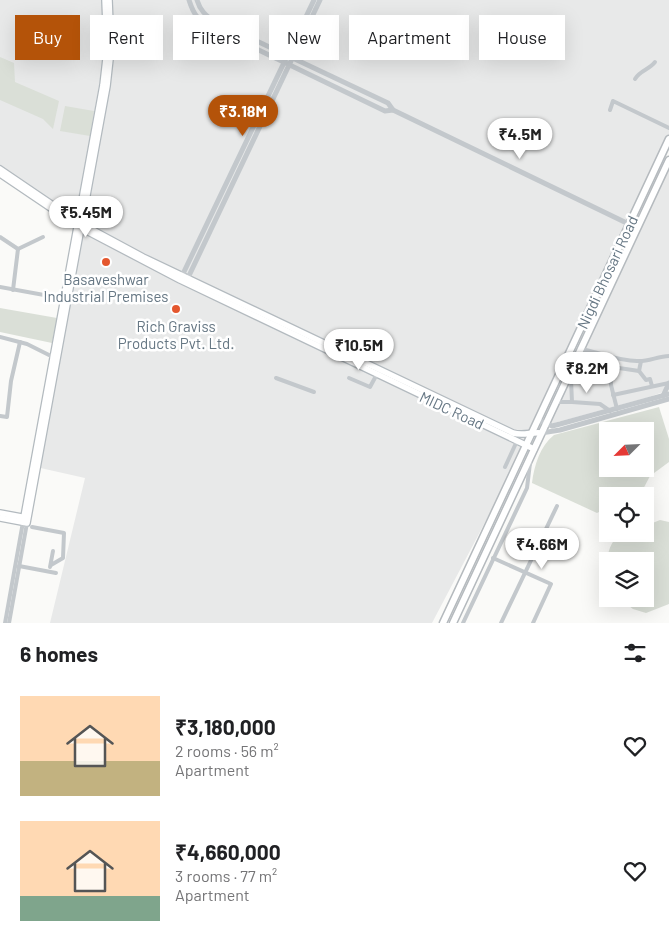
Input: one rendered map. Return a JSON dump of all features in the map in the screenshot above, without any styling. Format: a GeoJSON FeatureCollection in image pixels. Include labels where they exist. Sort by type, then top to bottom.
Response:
{"type":"FeatureCollection","features":[{"type":"Feature","properties":{"kind":"main road"},"geometry":{"type":"LineString","coordinates":[[27,522],[106,61],[104,0]]}},
{"type":"Feature","properties":{"kind":"main road"},"geometry":{"type":"LineString","coordinates":[[79,225],[110,61],[109,0]]}},
{"type":"Feature","properties":{"kind":"main road","name":"Nigdi Bhosari Road"},"geometry":{"type":"LineString","coordinates":[[443,623],[669,139]]}},
{"type":"Feature","properties":{"kind":"main road","name":"Nigdi Bhosari Road"},"geometry":{"type":"LineString","coordinates":[[453,623],[541,433],[570,378],[669,160]]}},
{"type":"Feature","properties":{"kind":"main road"},"geometry":{"type":"LineString","coordinates":[[0,169],[79,225]]}},
{"type":"Feature","properties":{"kind":"main road"},"geometry":{"type":"LineString","coordinates":[[0,174],[79,225],[184,280],[513,433],[522,435],[532,432],[541,433]]}},
{"type":"Feature","properties":{"kind":"main road","name":"MIDC Road"},"geometry":{"type":"LineString","coordinates":[[350,358],[378,374],[534,449]]}},
{"type":"Feature","properties":{"kind":"main road"},"geometry":{"type":"LineString","coordinates":[[0,514],[27,522]]}},
{"type":"Feature","properties":{"kind":"main road"},"geometry":{"type":"LineString","coordinates":[[0,518],[27,522]]}},
{"type":"Feature","properties":{"kind":"street"},"geometry":{"type":"LineString","coordinates":[[189,0],[195,15]]}},
{"type":"Feature","properties":{"kind":"street"},"geometry":{"type":"LineString","coordinates":[[196,0],[205,15]]}},
{"type":"Feature","properties":{"kind":"street"},"geometry":{"type":"LineString","coordinates":[[308,15],[314,0]]}},
{"type":"Feature","properties":{"kind":"street"},"geometry":{"type":"LineString","coordinates":[[312,15],[320,0]]}},
{"type":"Feature","properties":{"kind":"street"},"geometry":{"type":"LineString","coordinates":[[259,50],[385,112],[393,110]]}},
{"type":"Feature","properties":{"kind":"street"},"geometry":{"type":"LineString","coordinates":[[184,280],[289,60]]}},
{"type":"Feature","properties":{"kind":"street"},"geometry":{"type":"LineString","coordinates":[[296,60],[388,104],[393,110],[637,228]]}},
{"type":"Feature","properties":{"kind":"street"},"geometry":{"type":"LineString","coordinates":[[635,79],[640,72],[652,67],[655,62]]}},
{"type":"Feature","properties":{"kind":"street"},"geometry":{"type":"LineString","coordinates":[[610,110],[613,101],[669,128]]}},
{"type":"Feature","properties":{"kind":"street"},"geometry":{"type":"LineString","coordinates":[[0,236],[18,249]]}},
{"type":"Feature","properties":{"kind":"street"},"geometry":{"type":"LineString","coordinates":[[18,249],[43,236]]}},
{"type":"Feature","properties":{"kind":"street"},"geometry":{"type":"LineString","coordinates":[[13,290],[18,249]]}},
{"type":"Feature","properties":{"kind":"street"},"geometry":{"type":"LineString","coordinates":[[0,287],[66,299]]}},
{"type":"Feature","properties":{"kind":"street"},"geometry":{"type":"LineString","coordinates":[[0,337],[20,342],[55,358]]}},
{"type":"Feature","properties":{"kind":"street"},"geometry":{"type":"LineString","coordinates":[[0,416],[7,417],[11,380],[20,342]]}},
{"type":"Feature","properties":{"kind":"street"},"geometry":{"type":"LineString","coordinates":[[572,402],[570,378],[586,350],[612,358],[642,361],[659,356],[669,356]]}},
{"type":"Feature","properties":{"kind":"street"},"geometry":{"type":"LineString","coordinates":[[612,358],[613,395],[618,411]]}},
{"type":"Feature","properties":{"kind":"street"},"geometry":{"type":"LineString","coordinates":[[639,371],[642,361]]}},
{"type":"Feature","properties":{"kind":"street"},"geometry":{"type":"LineString","coordinates":[[611,369],[619,368],[639,371],[646,380],[650,379],[652,386]]}},
{"type":"Feature","properties":{"kind":"street"},"geometry":{"type":"LineString","coordinates":[[575,371],[590,375],[611,374]]}},
{"type":"Feature","properties":{"kind":"street"},"geometry":{"type":"LineString","coordinates":[[349,378],[370,386],[378,374]]}},
{"type":"Feature","properties":{"kind":"street"},"geometry":{"type":"LineString","coordinates":[[276,378],[314,392]]}},
{"type":"Feature","properties":{"kind":"street"},"geometry":{"type":"LineString","coordinates":[[613,395],[669,383],[668,398]]}},
{"type":"Feature","properties":{"kind":"street"},"geometry":{"type":"LineString","coordinates":[[538,420],[552,426],[610,411],[661,402],[668,398]]}},
{"type":"Feature","properties":{"kind":"street"},"geometry":{"type":"LineString","coordinates":[[541,433],[560,430],[618,411],[668,398]]}},
{"type":"Feature","properties":{"kind":"street"},"geometry":{"type":"LineString","coordinates":[[556,402],[600,404],[610,411]]}},
{"type":"Feature","properties":{"kind":"street"},"geometry":{"type":"LineString","coordinates":[[504,467],[517,441]]}},
{"type":"Feature","properties":{"kind":"street"},"geometry":{"type":"LineString","coordinates":[[463,623],[527,488],[530,458]]}},
{"type":"Feature","properties":{"kind":"street"},"geometry":{"type":"LineString","coordinates":[[501,623],[557,506]]}},
{"type":"Feature","properties":{"kind":"street"},"geometry":{"type":"LineString","coordinates":[[27,522],[64,533],[63,558],[51,565]]}},
{"type":"Feature","properties":{"kind":"street"},"geometry":{"type":"LineString","coordinates":[[9,623],[27,522]]}},
{"type":"Feature","properties":{"kind":"street"},"geometry":{"type":"LineString","coordinates":[[5,623],[27,522]]}},
{"type":"Feature","properties":{"kind":"street"},"geometry":{"type":"LineString","coordinates":[[48,571],[51,565],[53,550]]}},
{"type":"Feature","properties":{"kind":"street"},"geometry":{"type":"LineString","coordinates":[[493,558],[551,584],[533,623]]}},
{"type":"Feature","properties":{"kind":"street"},"geometry":{"type":"LineString","coordinates":[[19,566],[56,573]]}},
{"type":"Feature","properties":{"kind":"shaded area"},"geometry":{"type":"Polygon","coordinates":[[[0,0],[102,0],[103,15],[90,15],[90,60],[103,60],[76,218],[0,166],[0,0]]]}},
{"type":"Feature","properties":{"kind":"shaded area"},"geometry":{"type":"Polygon","coordinates":[[[111,0],[669,0],[669,137],[533,431],[432,623],[50,623],[85,478],[36,467],[83,233],[111,60],[163,60],[163,15],[112,15],[111,0]]]}},
{"type":"Feature","properties":{"kind":"shaded area"},"geometry":{"type":"Polygon","coordinates":[[[0,57],[14,63],[15,82],[59,101],[53,129],[43,119],[0,100],[0,57]]]}},
{"type":"Feature","properties":{"kind":"shaded area"},"geometry":{"type":"Polygon","coordinates":[[[65,106],[94,111],[90,136],[60,131],[65,106]]]}},
{"type":"Feature","properties":{"kind":"shaded area"},"geometry":{"type":"Polygon","coordinates":[[[669,164],[669,390],[547,425],[669,164]]]}},
{"type":"Feature","properties":{"kind":"shaded area"},"geometry":{"type":"Polygon","coordinates":[[[0,308],[57,318],[52,343],[0,332],[0,308]]]}},
{"type":"Feature","properties":{"kind":"shaded area"},"geometry":{"type":"Polygon","coordinates":[[[659,407],[669,439],[669,462],[654,473],[654,422],[603,422],[659,407]]]}},
{"type":"Feature","properties":{"kind":"shaded area"},"geometry":{"type":"Polygon","coordinates":[[[599,423],[599,478],[649,478],[644,487],[599,487],[599,512],[597,513],[532,483],[538,457],[554,435],[599,423]]]}},
{"type":"Feature","properties":{"kind":"shaded area"},"geometry":{"type":"Polygon","coordinates":[[[660,520],[669,522],[669,604],[646,613],[630,607],[654,607],[654,552],[609,552],[613,542],[654,542],[654,522],[660,520]]]}},
{"type":"Feature","properties":{"kind":"place","name":"Basaveshwar Industrial Premises"},"geometry":{"type":"Point","coordinates":[106,262]}},
{"type":"Feature","properties":{"kind":"place","name":"Rich Graviss Products Pvt. Ltd."},"geometry":{"type":"Point","coordinates":[176,309]}}]}
